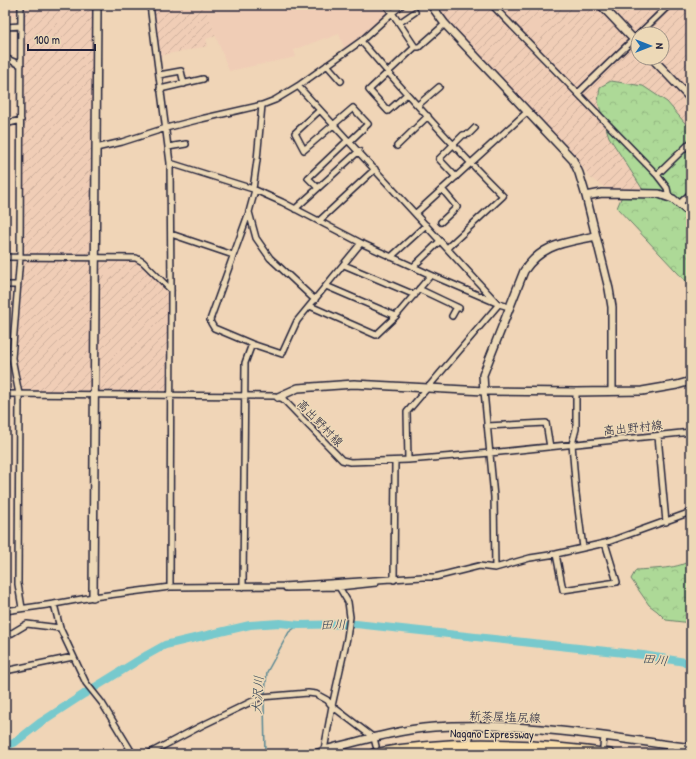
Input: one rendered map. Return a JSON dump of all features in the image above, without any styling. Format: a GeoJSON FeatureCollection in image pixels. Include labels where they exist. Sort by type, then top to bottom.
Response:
{"type":"FeatureCollection","features":[{"type":"Feature","properties":{"kind":"highway","name":"Nagano Expressway"},"geometry":{"type":"LineString","coordinates":[[375,750],[474,744],[554,748],[610,754]]}},
{"type":"Feature","properties":{"kind":"highway","name":"Nagano Expressway"},"geometry":{"type":"LineString","coordinates":[[428,754],[473,751],[535,754]]}},
{"type":"Feature","properties":{"kind":"street"},"geometry":{"type":"LineString","coordinates":[[21,5],[20,257],[12,358],[18,394],[18,584],[22,608]]}},
{"type":"Feature","properties":{"kind":"street"},"geometry":{"type":"LineString","coordinates":[[93,597],[97,5]]}},
{"type":"Feature","properties":{"kind":"street"},"geometry":{"type":"LineString","coordinates":[[150,5],[170,163],[170,587]]}},
{"type":"Feature","properties":{"kind":"street"},"geometry":{"type":"LineString","coordinates":[[386,5],[415,47]]}},
{"type":"Feature","properties":{"kind":"street"},"geometry":{"type":"LineString","coordinates":[[96,148],[135,139],[166,128],[275,100],[298,86],[362,41],[402,5]]}},
{"type":"Feature","properties":{"kind":"street"},"geometry":{"type":"LineString","coordinates":[[431,5],[445,24],[573,160],[580,173],[609,289],[612,308],[612,390]]}},
{"type":"Feature","properties":{"kind":"street"},"geometry":{"type":"LineString","coordinates":[[492,5],[657,175],[667,188],[669,196]]}},
{"type":"Feature","properties":{"kind":"street"},"geometry":{"type":"LineString","coordinates":[[601,5],[630,32]]}},
{"type":"Feature","properties":{"kind":"street"},"geometry":{"type":"LineString","coordinates":[[649,26],[669,5]]}},
{"type":"Feature","properties":{"kind":"street"},"geometry":{"type":"LineString","coordinates":[[399,23],[415,12]]}},
{"type":"Feature","properties":{"kind":"street"},"geometry":{"type":"LineString","coordinates":[[407,94],[388,111],[369,90],[415,47],[419,47],[445,24]]}},
{"type":"Feature","properties":{"kind":"street"},"geometry":{"type":"LineString","coordinates":[[5,27],[21,26]]}},
{"type":"Feature","properties":{"kind":"street"},"geometry":{"type":"LineString","coordinates":[[362,41],[388,73],[470,164],[503,196],[448,248]]}},
{"type":"Feature","properties":{"kind":"street"},"geometry":{"type":"LineString","coordinates":[[578,94],[630,45]]}},
{"type":"Feature","properties":{"kind":"street"},"geometry":{"type":"LineString","coordinates":[[5,58],[21,65]]}},
{"type":"Feature","properties":{"kind":"street"},"geometry":{"type":"LineString","coordinates":[[327,65],[341,81]]}},
{"type":"Feature","properties":{"kind":"street"},"geometry":{"type":"LineString","coordinates":[[660,66],[691,98]]}},
{"type":"Feature","properties":{"kind":"street"},"geometry":{"type":"LineString","coordinates":[[159,75],[182,71],[184,84]]}},
{"type":"Feature","properties":{"kind":"street"},"geometry":{"type":"LineString","coordinates":[[160,89],[203,79]]}},
{"type":"Feature","properties":{"kind":"street"},"geometry":{"type":"LineString","coordinates":[[298,86],[499,304]]}},
{"type":"Feature","properties":{"kind":"street"},"geometry":{"type":"LineString","coordinates":[[418,105],[439,87]]}},
{"type":"Feature","properties":{"kind":"street"},"geometry":{"type":"LineString","coordinates":[[262,104],[254,190],[249,212],[210,320],[214,328],[252,344],[282,354],[297,321],[344,266],[361,243]]}},
{"type":"Feature","properties":{"kind":"street"},"geometry":{"type":"LineString","coordinates":[[318,188],[308,178],[368,124],[353,108],[304,150],[295,133],[320,110]]}},
{"type":"Feature","properties":{"kind":"street"},"geometry":{"type":"LineString","coordinates":[[416,213],[527,112]]}},
{"type":"Feature","properties":{"kind":"street"},"geometry":{"type":"LineString","coordinates":[[396,146],[428,116]]}},
{"type":"Feature","properties":{"kind":"street"},"geometry":{"type":"LineString","coordinates":[[5,124],[21,120]]}},
{"type":"Feature","properties":{"kind":"street"},"geometry":{"type":"LineString","coordinates":[[456,177],[439,159],[463,135],[469,134],[476,128]]}},
{"type":"Feature","properties":{"kind":"street"},"geometry":{"type":"LineString","coordinates":[[657,175],[691,142]]}},
{"type":"Feature","properties":{"kind":"street"},"geometry":{"type":"LineString","coordinates":[[168,147],[186,144]]}},
{"type":"Feature","properties":{"kind":"street"},"geometry":{"type":"LineString","coordinates":[[296,209],[359,151]]}},
{"type":"Feature","properties":{"kind":"street"},"geometry":{"type":"LineString","coordinates":[[170,163],[254,190],[296,209],[361,243],[431,276],[509,307]]}},
{"type":"Feature","properties":{"kind":"street"},"geometry":{"type":"LineString","coordinates":[[319,221],[375,169]]}},
{"type":"Feature","properties":{"kind":"street"},"geometry":{"type":"LineString","coordinates":[[441,222],[457,207],[442,189]]}},
{"type":"Feature","properties":{"kind":"street"},"geometry":{"type":"LineString","coordinates":[[586,196],[609,193],[659,194],[669,196],[680,203],[691,214]]}},
{"type":"Feature","properties":{"kind":"street"},"geometry":{"type":"LineString","coordinates":[[680,203],[691,193]]}},
{"type":"Feature","properties":{"kind":"street"},"geometry":{"type":"LineString","coordinates":[[249,212],[256,238],[270,258],[315,300]]}},
{"type":"Feature","properties":{"kind":"street"},"geometry":{"type":"LineString","coordinates":[[391,257],[426,225]]}},
{"type":"Feature","properties":{"kind":"street"},"geometry":{"type":"LineString","coordinates":[[5,233],[5,257],[136,258],[143,262],[171,290]]}},
{"type":"Feature","properties":{"kind":"street"},"geometry":{"type":"LineString","coordinates":[[171,234],[233,254]]}},
{"type":"Feature","properties":{"kind":"street"},"geometry":{"type":"LineString","coordinates":[[495,568],[494,497],[483,375],[524,271],[531,260],[541,252],[553,246],[596,236]]}},
{"type":"Feature","properties":{"kind":"street"},"geometry":{"type":"LineString","coordinates":[[413,267],[440,241]]}},
{"type":"Feature","properties":{"kind":"street"},"geometry":{"type":"LineString","coordinates":[[344,266],[414,295]]}},
{"type":"Feature","properties":{"kind":"street"},"geometry":{"type":"LineString","coordinates":[[310,306],[376,335],[396,316],[431,276]]}},
{"type":"Feature","properties":{"kind":"street"},"geometry":{"type":"LineString","coordinates":[[5,285],[17,285]]}},
{"type":"Feature","properties":{"kind":"street"},"geometry":{"type":"LineString","coordinates":[[326,286],[396,316]]}},
{"type":"Feature","properties":{"kind":"street"},"geometry":{"type":"LineString","coordinates":[[419,289],[458,307],[452,316]]}},
{"type":"Feature","properties":{"kind":"street"},"geometry":{"type":"LineString","coordinates":[[408,460],[407,412],[499,304]]}},
{"type":"Feature","properties":{"kind":"street"},"geometry":{"type":"LineString","coordinates":[[243,587],[245,363],[252,344]]}},
{"type":"Feature","properties":{"kind":"street"},"geometry":{"type":"LineString","coordinates":[[5,394],[278,397],[298,388],[354,384],[484,391],[576,392],[657,389],[691,381]]}},
{"type":"Feature","properties":{"kind":"street"},"geometry":{"type":"LineString","coordinates":[[576,392],[576,429],[572,444],[583,548]]}},
{"type":"Feature","properties":{"kind":"street","name":"高出野村線"},"geometry":{"type":"LineString","coordinates":[[278,397],[283,399],[342,460],[350,462],[395,461],[490,453],[691,432]]}},
{"type":"Feature","properties":{"kind":"street"},"geometry":{"type":"LineString","coordinates":[[487,426],[546,423],[550,447]]}},
{"type":"Feature","properties":{"kind":"street"},"geometry":{"type":"LineString","coordinates":[[658,436],[666,522]]}},
{"type":"Feature","properties":{"kind":"street"},"geometry":{"type":"LineString","coordinates":[[394,580],[395,461]]}},
{"type":"Feature","properties":{"kind":"street"},"geometry":{"type":"LineString","coordinates":[[5,611],[170,587],[283,586],[435,577],[479,566],[495,568],[530,558],[605,543],[691,512]]}},
{"type":"Feature","properties":{"kind":"street"},"geometry":{"type":"LineString","coordinates":[[556,554],[563,590],[617,582],[605,543]]}},
{"type":"Feature","properties":{"kind":"street"},"geometry":{"type":"LineString","coordinates":[[283,586],[287,588],[339,587],[394,580]]}},
{"type":"Feature","properties":{"kind":"street"},"geometry":{"type":"LineString","coordinates":[[312,754],[323,752],[348,638],[350,617],[348,602],[339,587]]}},
{"type":"Feature","properties":{"kind":"street"},"geometry":{"type":"LineString","coordinates":[[54,604],[60,628],[73,657],[88,684],[133,754]]}},
{"type":"Feature","properties":{"kind":"street"},"geometry":{"type":"LineString","coordinates":[[5,636],[27,624],[60,628]]}},
{"type":"Feature","properties":{"kind":"street"},"geometry":{"type":"LineString","coordinates":[[5,671],[73,657]]}},
{"type":"Feature","properties":{"kind":"street"},"geometry":{"type":"LineString","coordinates":[[148,754],[261,697],[308,693],[316,694],[327,700],[332,706],[374,738],[375,750]]}},
{"type":"Feature","properties":{"kind":"street"},"geometry":{"type":"LineString","coordinates":[[470,738],[471,726]]}},
{"type":"Feature","properties":{"kind":"street","name":"新茶屋塩尻線"},"geometry":{"type":"LineString","coordinates":[[323,752],[398,732],[434,727],[471,726],[527,727],[690,750]]}},
{"type":"Feature","properties":{"kind":"street"},"geometry":{"type":"LineString","coordinates":[[603,747],[604,737]]}},
{"type":"Feature","properties":{"kind":"shaded area"},"geometry":{"type":"Polygon","coordinates":[[[5,5],[19,5],[19,15],[5,16],[5,5]]]}},
{"type":"Feature","properties":{"kind":"shaded area"},"geometry":{"type":"Polygon","coordinates":[[[22,5],[93,5],[92,253],[90,255],[21,255],[22,5]]]}},
{"type":"Feature","properties":{"kind":"shaded area"},"geometry":{"type":"Polygon","coordinates":[[[152,5],[204,5],[216,36],[206,39],[208,46],[158,56],[152,5]]]}},
{"type":"Feature","properties":{"kind":"shaded area"},"geometry":{"type":"Polygon","coordinates":[[[436,5],[691,5],[691,287],[617,208],[624,191],[606,188],[592,179],[531,110],[460,36],[462,35],[440,12],[436,5]]]}},
{"type":"Feature","properties":{"kind":"shaded area"},"geometry":{"type":"Polygon","coordinates":[[[384,6],[389,13],[379,24],[345,50],[339,34],[294,50],[296,57],[229,71],[205,8],[346,10],[367,9],[384,6]]]}},
{"type":"Feature","properties":{"kind":"shaded area"},"geometry":{"type":"Polygon","coordinates":[[[22,259],[92,260],[91,392],[19,391],[14,358],[22,259]]]}},
{"type":"Feature","properties":{"kind":"shaded area"},"geometry":{"type":"Polygon","coordinates":[[[97,260],[134,260],[142,264],[167,292],[167,392],[96,392],[97,260]]]}},
{"type":"Feature","properties":{"kind":"green space"},"geometry":{"type":"Polygon","coordinates":[[[611,81],[643,86],[667,102],[691,130],[691,287],[617,208],[622,196],[647,196],[609,137],[598,102],[600,87],[611,81]]]}},
{"type":"Feature","properties":{"kind":"green space"},"geometry":{"type":"Polygon","coordinates":[[[691,559],[691,623],[666,620],[649,605],[631,579],[636,570],[674,567],[691,559]]]}},
{"type":"Feature","properties":{"kind":"waterway","name":"田川"},"geometry":{"type":"LineString","coordinates":[[5,746],[14,743],[41,722],[84,694],[165,645],[250,625],[280,623],[299,625],[356,624],[643,655],[691,663]]}},
{"type":"Feature","properties":{"kind":"waterway","name":"大沢川"},"geometry":{"type":"LineString","coordinates":[[265,754],[264,702],[267,672],[289,632],[299,625]]}}]}
